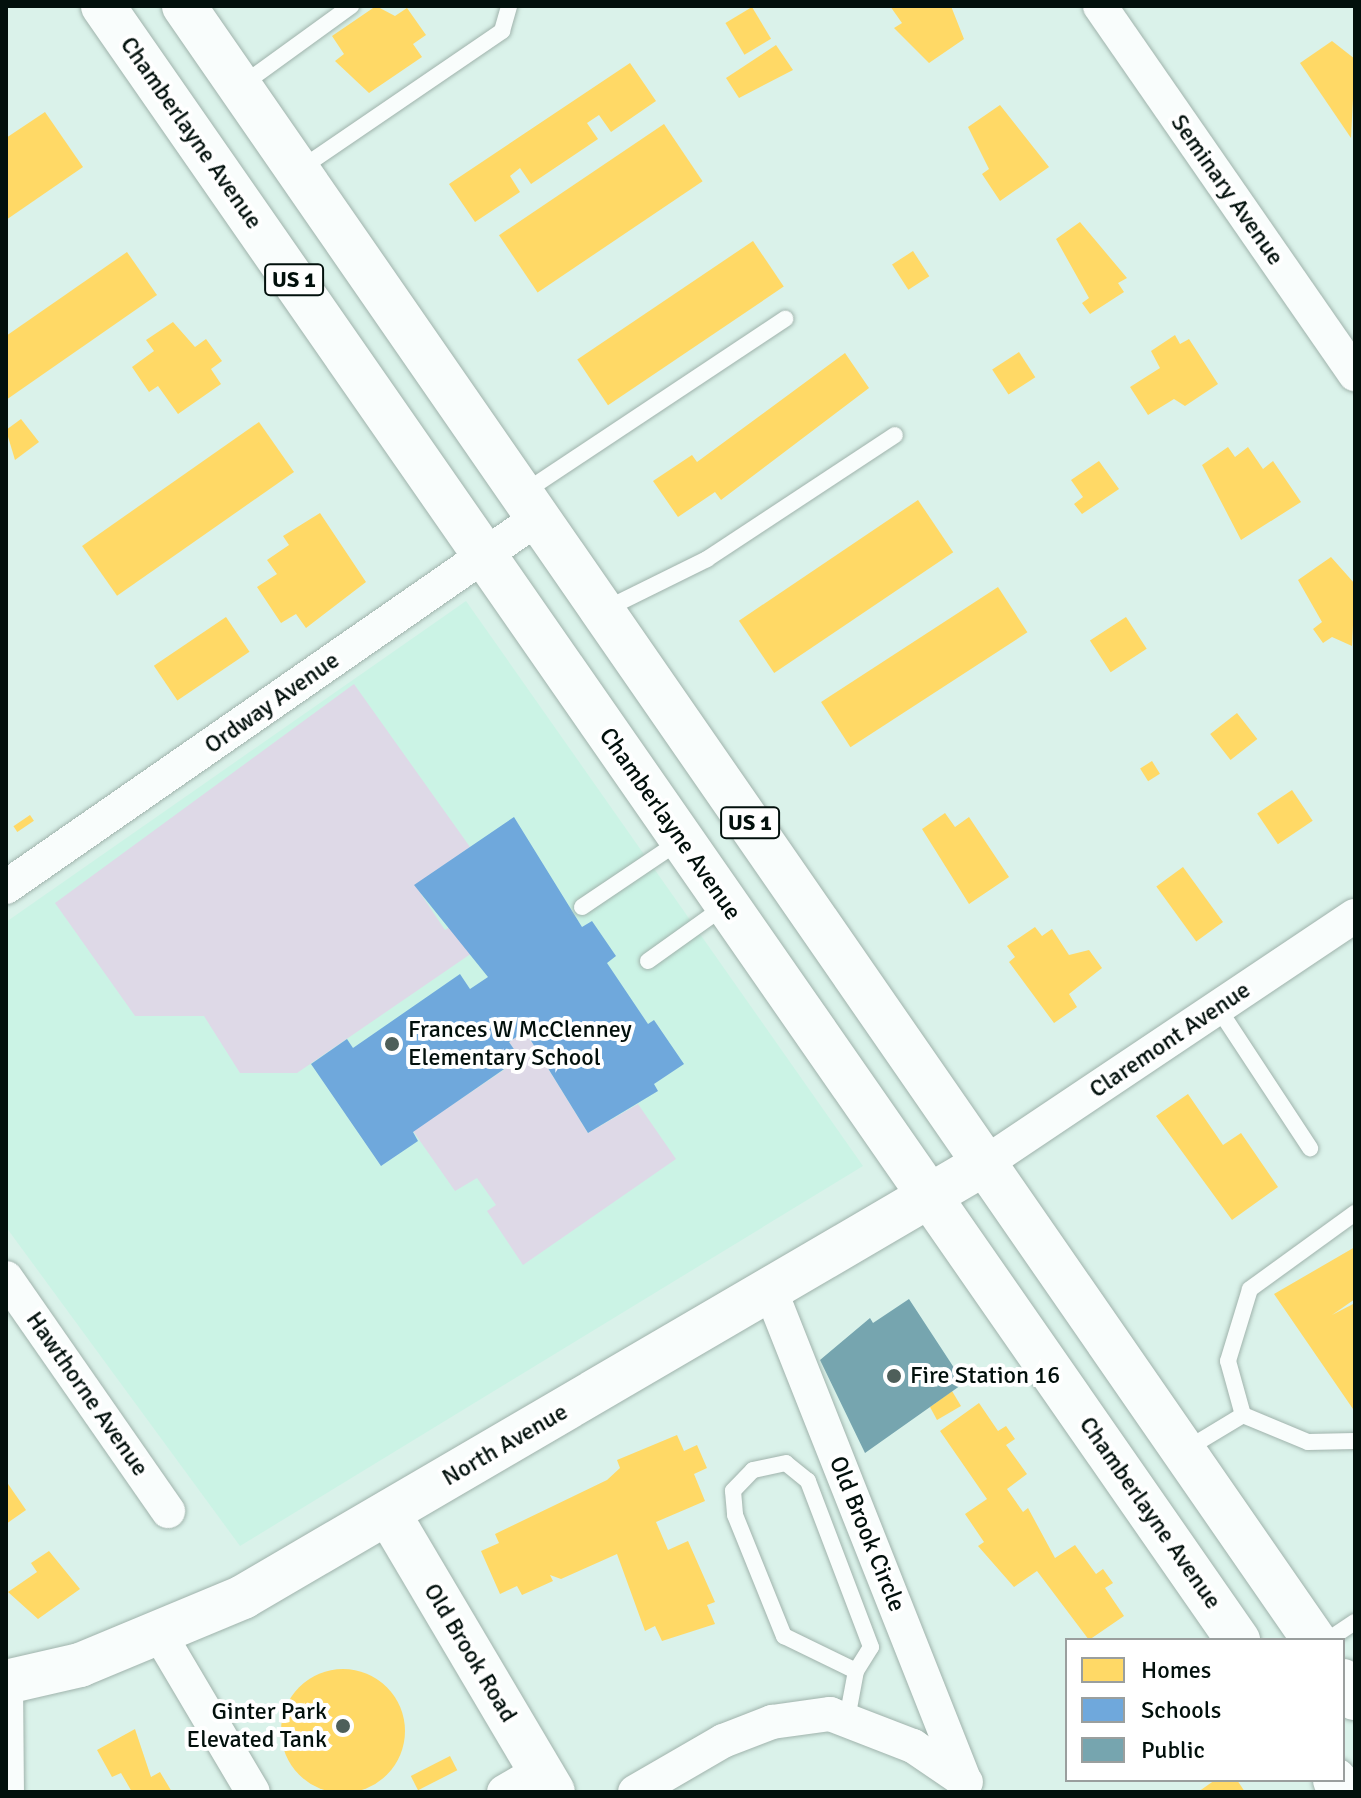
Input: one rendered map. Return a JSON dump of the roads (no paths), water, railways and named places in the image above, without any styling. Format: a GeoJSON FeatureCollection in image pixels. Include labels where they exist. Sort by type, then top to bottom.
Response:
{"type":"FeatureCollection","features":[{"type":"Feature","properties":{"kind":"main road","name":"Chamberlayne Avenue"},"geometry":{"type":"LineString","coordinates":[[103,6],[1237,1638]]}},
{"type":"Feature","properties":{"kind":"main road","name":"US 1"},"geometry":{"type":"LineString","coordinates":[[195,10],[240,87],[1313,1638]]}},
{"type":"Feature","properties":{"kind":"main road","name":"North Avenue"},"geometry":{"type":"LineString","coordinates":[[10,1682],[160,1635],[388,1513],[771,1292],[984,1164]]}},
{"type":"Feature","properties":{"kind":"main road","name":"Old Brook Road"},"geometry":{"type":"LineString","coordinates":[[388,1513],[533,1785]]}},
{"type":"Feature","properties":{"kind":"street","name":"Seminary Avenue"},"geometry":{"type":"LineString","coordinates":[[1100,6],[1355,374]]}},
{"type":"Feature","properties":{"kind":"street","name":"Ordway Avenue"},"geometry":{"type":"LineString","coordinates":[[6,887],[483,555],[530,506]]}},
{"type":"Feature","properties":{"kind":"street","name":"Claremont Avenue"},"geometry":{"type":"LineString","coordinates":[[984,1164],[1355,916]]}},
{"type":"Feature","properties":{"kind":"street","name":"Hawthorne Avenue"},"geometry":{"type":"LineString","coordinates":[[6,1278],[168,1511]]}},
{"type":"Feature","properties":{"kind":"street","name":"Old Brook Circle"},"geometry":{"type":"LineString","coordinates":[[771,1292],[968,1784]]}},
{"type":"Feature","properties":{"kind":"street"},"geometry":{"type":"LineString","coordinates":[[160,1635],[253,1792]]}},
{"type":"Feature","properties":{"kind":"street","name":"Old Brook Circle"},"geometry":{"type":"LineString","coordinates":[[635,1792],[723,1741],[772,1722],[830,1714],[847,1719],[968,1784]]}},
{"type":"Feature","properties":{"kind":"lane"},"geometry":{"type":"LineString","coordinates":[[240,87],[351,6]]}},
{"type":"Feature","properties":{"kind":"lane"},"geometry":{"type":"LineString","coordinates":[[298,171],[502,31],[509,6]]}},
{"type":"Feature","properties":{"kind":"lane"},"geometry":{"type":"LineString","coordinates":[[530,506],[785,319]]}},
{"type":"Feature","properties":{"kind":"lane"},"geometry":{"type":"LineString","coordinates":[[602,610],[707,559],[895,435]]}},
{"type":"Feature","properties":{"kind":"lane"},"geometry":{"type":"LineString","coordinates":[[582,907],[681,841]]}},
{"type":"Feature","properties":{"kind":"lane"},"geometry":{"type":"LineString","coordinates":[[648,961],[726,905]]}},
{"type":"Feature","properties":{"kind":"lane"},"geometry":{"type":"LineString","coordinates":[[1218,1008],[1310,1148]]}},
{"type":"Feature","properties":{"kind":"lane"},"geometry":{"type":"LineString","coordinates":[[1243,1415],[1228,1361],[1250,1289],[1355,1213]]}},
{"type":"Feature","properties":{"kind":"lane"},"geometry":{"type":"LineString","coordinates":[[1184,1451],[1243,1415]]}},
{"type":"Feature","properties":{"kind":"lane"},"geometry":{"type":"LineString","coordinates":[[1243,1415],[1308,1442],[1355,1441]]}},
{"type":"Feature","properties":{"kind":"lane"},"geometry":{"type":"LineString","coordinates":[[847,1719],[856,1671],[871,1647],[808,1481],[786,1463],[753,1470],[733,1491],[735,1515],[784,1636],[856,1671]]}},
{"type":"Feature","properties":{"kind":"lane"},"geometry":{"type":"LineString","coordinates":[[1331,1638],[1355,1622]]}},
{"type":"Feature","properties":{"kind":"lane"},"geometry":{"type":"LineString","coordinates":[[10,1682],[16,1792]]}},
{"type":"Feature","properties":{"kind":"place","name":"Frances W McClenney Elementary School"},"geometry":{"type":"Point","coordinates":[392,1044]}},
{"type":"Feature","properties":{"kind":"place","name":"Fire Station 16"},"geometry":{"type":"Point","coordinates":[894,1376]}},
{"type":"Feature","properties":{"kind":"place","name":"Ginter Park Elevated Tank"},"geometry":{"type":"Point","coordinates":[343,1726]}}]}
